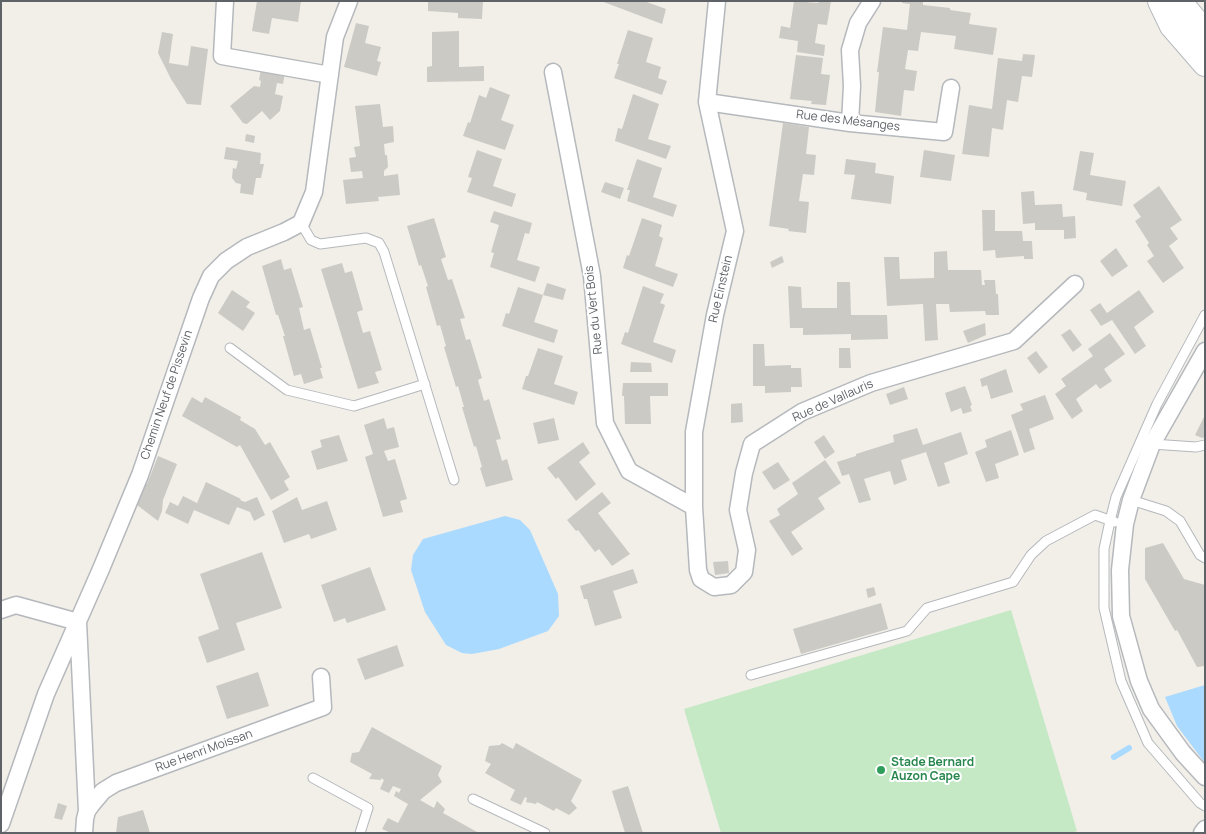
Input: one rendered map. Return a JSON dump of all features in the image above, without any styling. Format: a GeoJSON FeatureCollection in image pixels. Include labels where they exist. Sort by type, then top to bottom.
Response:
{"type":"FeatureCollection","features":[{"type":"Feature","properties":{"kind":"main road"},"geometry":{"type":"LineString","coordinates":[[1160,1],[1172,26],[1205,64]]}},
{"type":"Feature","properties":{"kind":"main road"},"geometry":{"type":"LineString","coordinates":[[1179,1],[1205,32]]}},
{"type":"Feature","properties":{"kind":"street"},"geometry":{"type":"LineString","coordinates":[[225,1],[222,56],[330,75]]}},
{"type":"Feature","properties":{"kind":"street"},"geometry":{"type":"LineString","coordinates":[[301,223],[314,192],[335,37],[349,1]]}},
{"type":"Feature","properties":{"kind":"street","name":"Rue Einstein"},"geometry":{"type":"LineString","coordinates":[[701,579],[698,570],[694,507],[694,432],[715,314],[735,230],[707,102],[717,1]]}},
{"type":"Feature","properties":{"kind":"street"},"geometry":{"type":"LineString","coordinates":[[850,123],[852,86],[850,50],[858,23],[872,1]]}},
{"type":"Feature","properties":{"kind":"street","name":"Rue du Vert Bois"},"geometry":{"type":"LineString","coordinates":[[553,72],[592,276],[605,422],[629,471],[694,507]]}},
{"type":"Feature","properties":{"kind":"street","name":"Rue des Mésanges"},"geometry":{"type":"LineString","coordinates":[[707,102],[850,123],[944,132],[951,88]]}},
{"type":"Feature","properties":{"kind":"street","name":"Chemin Neuf de Pissevin"},"geometry":{"type":"LineString","coordinates":[[1,824],[46,694],[140,475],[198,307],[211,276],[226,261],[247,247],[301,223]]}},
{"type":"Feature","properties":{"kind":"street","name":"Rue de Vallauris"},"geometry":{"type":"LineString","coordinates":[[701,579],[714,587],[731,585],[744,572],[747,550],[738,510],[744,473],[752,444],[802,412],[871,383],[1014,340],[1075,284]]}},
{"type":"Feature","properties":{"kind":"street"},"geometry":{"type":"LineString","coordinates":[[1205,351],[1152,444],[1131,500],[1117,522],[1121,616],[1139,681],[1151,709],[1183,753],[1205,777]]}},
{"type":"Feature","properties":{"kind":"street"},"geometry":{"type":"LineString","coordinates":[[1,610],[16,605],[78,622],[87,811],[84,833]]}},
{"type":"Feature","properties":{"kind":"street","name":"Rue Henri Moissan"},"geometry":{"type":"LineString","coordinates":[[87,811],[96,797],[116,783],[323,707],[320,677]]}},
{"type":"Feature","properties":{"kind":"street"},"geometry":{"type":"LineString","coordinates":[[1202,833],[1205,829]]}},
{"type":"Feature","properties":{"kind":"lane"},"geometry":{"type":"LineString","coordinates":[[301,223],[311,240],[320,244],[366,238],[379,243],[384,252],[454,480]]}},
{"type":"Feature","properties":{"kind":"lane"},"geometry":{"type":"LineString","coordinates":[[1205,315],[1157,404],[1116,497],[1117,522],[1104,550],[1104,608],[1121,681],[1148,743],[1200,803],[1205,806]]}},
{"type":"Feature","properties":{"kind":"lane"},"geometry":{"type":"LineString","coordinates":[[230,348],[287,390],[354,406],[425,384]]}},
{"type":"Feature","properties":{"kind":"lane"},"geometry":{"type":"LineString","coordinates":[[1152,444],[1196,448],[1205,445]]}},
{"type":"Feature","properties":{"kind":"lane"},"geometry":{"type":"LineString","coordinates":[[1131,500],[1166,511],[1180,521],[1200,555],[1205,558]]}},
{"type":"Feature","properties":{"kind":"lane"},"geometry":{"type":"LineString","coordinates":[[751,675],[907,631],[927,608],[1013,582],[1031,555],[1046,541],[1096,516],[1117,522]]}},
{"type":"Feature","properties":{"kind":"lane"},"geometry":{"type":"LineString","coordinates":[[313,778],[368,808],[360,833]]}},
{"type":"Feature","properties":{"kind":"lane"},"geometry":{"type":"LineString","coordinates":[[473,798],[545,833]]}},
{"type":"Feature","properties":{"kind":"green space","name":"Stade Bernard Auzon Cape"},"geometry":{"type":"Polygon","coordinates":[[[1011,610],[1077,831],[1071,833],[721,833],[684,709],[1011,610]]]}},
{"type":"Feature","properties":{"kind":"water"},"geometry":{"type":"Polygon","coordinates":[[[505,516],[520,520],[530,530],[558,594],[559,616],[548,631],[499,649],[472,654],[462,653],[446,645],[425,612],[411,570],[413,555],[423,539],[505,516]]]}},
{"type":"Feature","properties":{"kind":"water"},"geometry":{"type":"Polygon","coordinates":[[[1205,685],[1205,763],[1177,726],[1165,697],[1205,685]]]}},
{"type":"Feature","properties":{"kind":"building"},"geometry":{"type":"Polygon","coordinates":[[[257,1],[301,1],[298,22],[272,18],[269,34],[252,31],[257,1]]]}},
{"type":"Feature","properties":{"kind":"building"},"geometry":{"type":"Polygon","coordinates":[[[428,1],[483,1],[482,19],[458,18],[458,13],[428,11],[428,1]]]}},
{"type":"Feature","properties":{"kind":"building"},"geometry":{"type":"Polygon","coordinates":[[[601,1],[644,1],[666,9],[662,24],[601,1]]]}},
{"type":"Feature","properties":{"kind":"building"},"geometry":{"type":"Polygon","coordinates":[[[794,1],[818,3],[819,1],[831,1],[827,25],[818,24],[815,43],[825,45],[824,56],[797,52],[798,41],[779,38],[781,26],[790,28],[794,1]]]}},
{"type":"Feature","properties":{"kind":"building"},"geometry":{"type":"Polygon","coordinates":[[[902,1],[923,1],[923,5],[971,13],[969,24],[997,28],[993,55],[954,49],[956,36],[921,32],[918,51],[908,50],[905,69],[917,71],[914,91],[904,90],[901,116],[875,112],[879,72],[877,72],[883,27],[907,30],[910,4],[902,3],[902,1]]]}},
{"type":"Feature","properties":{"kind":"building"},"geometry":{"type":"Polygon","coordinates":[[[356,23],[369,26],[365,43],[381,47],[377,61],[381,62],[377,76],[344,67],[356,23]]]}},
{"type":"Feature","properties":{"kind":"building"},"geometry":{"type":"Polygon","coordinates":[[[628,30],[653,38],[646,62],[661,67],[658,78],[667,81],[662,95],[614,78],[628,30]]]}},
{"type":"Feature","properties":{"kind":"building"},"geometry":{"type":"Polygon","coordinates":[[[459,31],[459,67],[484,66],[484,81],[427,82],[427,67],[432,66],[432,32],[459,31]]]}},
{"type":"Feature","properties":{"kind":"building"},"geometry":{"type":"Polygon","coordinates":[[[162,32],[173,34],[169,63],[188,66],[191,46],[208,49],[201,105],[187,104],[171,79],[158,53],[162,32]]]}},
{"type":"Feature","properties":{"kind":"building"},"geometry":{"type":"Polygon","coordinates":[[[1023,54],[1035,55],[1032,77],[1022,76],[1018,102],[1007,100],[1003,130],[992,128],[989,157],[962,154],[969,105],[992,109],[998,58],[1022,61],[1023,54]]]}},
{"type":"Feature","properties":{"kind":"building"},"geometry":{"type":"Polygon","coordinates":[[[796,55],[823,58],[821,74],[830,75],[826,105],[811,104],[812,101],[790,99],[796,55]]]}},
{"type":"Feature","properties":{"kind":"building"},"geometry":{"type":"Polygon","coordinates":[[[261,69],[285,72],[283,84],[277,83],[275,94],[283,96],[280,111],[270,120],[262,111],[247,124],[243,123],[230,106],[254,86],[260,87],[261,69]]]}},
{"type":"Feature","properties":{"kind":"building"},"geometry":{"type":"Polygon","coordinates":[[[490,87],[510,95],[501,120],[514,125],[505,150],[463,136],[468,122],[470,123],[479,95],[486,98],[490,87]]]}},
{"type":"Feature","properties":{"kind":"building"},"geometry":{"type":"Polygon","coordinates":[[[633,94],[659,104],[648,139],[671,146],[666,159],[615,141],[618,128],[622,129],[633,94]]]}},
{"type":"Feature","properties":{"kind":"building"},"geometry":{"type":"Polygon","coordinates":[[[380,104],[383,127],[393,126],[394,142],[384,144],[388,167],[384,171],[384,176],[398,174],[400,195],[378,197],[379,201],[346,204],[343,180],[363,178],[362,171],[351,172],[349,158],[356,157],[354,147],[360,146],[355,106],[380,104]]]}},
{"type":"Feature","properties":{"kind":"building"},"geometry":{"type":"Polygon","coordinates":[[[783,123],[809,127],[806,154],[816,155],[814,175],[803,174],[799,201],[809,202],[806,233],[769,226],[783,123]]]}},
{"type":"Feature","properties":{"kind":"building"},"geometry":{"type":"Polygon","coordinates":[[[246,134],[255,136],[254,143],[245,141],[246,134]]]}},
{"type":"Feature","properties":{"kind":"building"},"geometry":{"type":"Polygon","coordinates":[[[226,147],[261,153],[260,164],[264,164],[261,178],[256,178],[253,195],[240,193],[241,184],[236,183],[232,178],[233,168],[236,169],[238,161],[224,159],[226,147]]]}},
{"type":"Feature","properties":{"kind":"building"},"geometry":{"type":"Polygon","coordinates":[[[477,150],[502,159],[493,186],[516,194],[512,207],[467,192],[472,178],[468,177],[477,150]]]}},
{"type":"Feature","properties":{"kind":"building"},"geometry":{"type":"Polygon","coordinates":[[[924,150],[955,155],[951,181],[920,177],[924,150]]]}},
{"type":"Feature","properties":{"kind":"building"},"geometry":{"type":"Polygon","coordinates":[[[1080,151],[1094,153],[1090,175],[1126,181],[1122,206],[1086,200],[1087,193],[1073,190],[1080,151]]]}},
{"type":"Feature","properties":{"kind":"building"},"geometry":{"type":"Polygon","coordinates":[[[637,159],[662,168],[653,197],[677,205],[673,217],[627,201],[630,190],[627,190],[637,159]]]}},
{"type":"Feature","properties":{"kind":"building"},"geometry":{"type":"Polygon","coordinates":[[[846,159],[876,163],[875,173],[894,176],[891,204],[851,199],[855,175],[844,174],[846,159]]]}},
{"type":"Feature","properties":{"kind":"building"},"geometry":{"type":"Polygon","coordinates":[[[605,182],[624,188],[620,199],[601,192],[605,182]]]}},
{"type":"Feature","properties":{"kind":"building"},"geometry":{"type":"Polygon","coordinates":[[[1159,186],[1182,220],[1170,228],[1178,239],[1169,246],[1184,268],[1163,283],[1147,261],[1154,256],[1147,245],[1149,243],[1135,221],[1141,217],[1133,205],[1159,186]]]}},
{"type":"Feature","properties":{"kind":"building"},"geometry":{"type":"Polygon","coordinates":[[[1034,191],[1035,205],[1062,204],[1063,217],[1075,216],[1076,238],[1064,239],[1064,230],[1035,230],[1035,223],[1023,224],[1021,192],[1034,191]]]}},
{"type":"Feature","properties":{"kind":"building"},"geometry":{"type":"Polygon","coordinates":[[[982,210],[995,210],[995,231],[1022,231],[1023,241],[1032,241],[1033,259],[1024,259],[1024,256],[996,258],[995,250],[983,251],[982,210]]]}},
{"type":"Feature","properties":{"kind":"building"},"geometry":{"type":"Polygon","coordinates":[[[494,211],[532,223],[529,234],[525,233],[517,260],[540,267],[535,282],[490,267],[494,253],[491,252],[499,225],[490,222],[494,211]]]}},
{"type":"Feature","properties":{"kind":"building"},"geometry":{"type":"Polygon","coordinates":[[[434,218],[446,257],[441,259],[448,280],[452,279],[465,318],[460,319],[466,340],[470,339],[482,378],[478,380],[484,401],[489,399],[501,439],[496,440],[502,461],[507,459],[513,480],[486,487],[476,446],[474,447],[462,407],[464,407],[458,386],[456,387],[444,347],[446,346],[440,325],[437,326],[426,287],[428,286],[421,265],[419,266],[407,226],[434,218]]]}},
{"type":"Feature","properties":{"kind":"building"},"geometry":{"type":"Polygon","coordinates":[[[642,218],[662,225],[659,236],[663,238],[655,266],[678,274],[673,287],[623,268],[642,218]]]}},
{"type":"Feature","properties":{"kind":"building"},"geometry":{"type":"Polygon","coordinates":[[[1116,248],[1128,266],[1112,277],[1100,261],[1116,248]]]}},
{"type":"Feature","properties":{"kind":"building"},"geometry":{"type":"Polygon","coordinates":[[[947,251],[948,270],[981,270],[982,285],[985,285],[984,280],[995,280],[999,315],[986,315],[985,311],[950,312],[949,304],[936,304],[938,340],[925,341],[923,304],[887,306],[884,257],[899,257],[900,279],[934,278],[934,252],[947,251]]]}},
{"type":"Feature","properties":{"kind":"building"},"geometry":{"type":"Polygon","coordinates":[[[782,256],[784,262],[772,268],[770,262],[782,256]]]}},
{"type":"Feature","properties":{"kind":"building"},"geometry":{"type":"Polygon","coordinates":[[[281,259],[284,270],[291,268],[303,307],[299,308],[304,330],[310,328],[322,368],[320,368],[323,378],[304,384],[301,374],[294,376],[283,336],[285,336],[278,315],[276,315],[262,266],[281,259]]]}},
{"type":"Feature","properties":{"kind":"building"},"geometry":{"type":"Polygon","coordinates":[[[342,263],[345,273],[352,271],[363,310],[357,312],[363,333],[370,331],[382,370],[375,372],[379,383],[358,389],[321,269],[342,263]]]}},
{"type":"Feature","properties":{"kind":"building"},"geometry":{"type":"Polygon","coordinates":[[[837,282],[850,282],[851,315],[887,315],[888,339],[851,340],[851,334],[803,335],[803,328],[790,328],[788,286],[801,287],[802,308],[837,308],[837,282]]]}},
{"type":"Feature","properties":{"kind":"building"},"geometry":{"type":"Polygon","coordinates":[[[547,283],[566,289],[563,300],[543,295],[547,283]]]}},
{"type":"Feature","properties":{"kind":"building"},"geometry":{"type":"Polygon","coordinates":[[[643,286],[664,294],[660,303],[665,305],[653,342],[676,350],[672,363],[621,344],[625,332],[628,333],[643,286]]]}},
{"type":"Feature","properties":{"kind":"building"},"geometry":{"type":"Polygon","coordinates":[[[518,287],[543,295],[534,322],[558,330],[554,343],[502,326],[506,313],[509,314],[518,287]]]}},
{"type":"Feature","properties":{"kind":"building"},"geometry":{"type":"Polygon","coordinates":[[[232,290],[250,302],[246,307],[255,313],[243,331],[218,313],[232,290]]]}},
{"type":"Feature","properties":{"kind":"building"},"geometry":{"type":"Polygon","coordinates":[[[1139,290],[1154,312],[1134,327],[1146,346],[1135,354],[1112,320],[1101,326],[1090,310],[1100,303],[1107,313],[1139,290]]]}},
{"type":"Feature","properties":{"kind":"building"},"geometry":{"type":"Polygon","coordinates":[[[985,323],[986,335],[968,343],[963,331],[985,323]]]}},
{"type":"Feature","properties":{"kind":"building"},"geometry":{"type":"Polygon","coordinates":[[[1070,329],[1082,345],[1073,352],[1061,335],[1070,329]]]}},
{"type":"Feature","properties":{"kind":"building"},"geometry":{"type":"Polygon","coordinates":[[[1110,333],[1125,354],[1104,369],[1112,381],[1100,389],[1096,384],[1076,399],[1083,411],[1072,419],[1055,394],[1066,386],[1061,379],[1093,356],[1088,349],[1110,333]]]}},
{"type":"Feature","properties":{"kind":"building"},"geometry":{"type":"Polygon","coordinates":[[[753,344],[764,344],[765,366],[791,365],[791,368],[801,368],[802,387],[791,387],[791,392],[765,393],[765,386],[753,386],[753,344]]]}},
{"type":"Feature","properties":{"kind":"building"},"geometry":{"type":"Polygon","coordinates":[[[538,348],[563,356],[554,384],[578,392],[574,405],[522,389],[538,348]]]}},
{"type":"Feature","properties":{"kind":"building"},"geometry":{"type":"Polygon","coordinates":[[[839,348],[850,348],[851,368],[839,368],[839,348]]]}},
{"type":"Feature","properties":{"kind":"building"},"geometry":{"type":"Polygon","coordinates":[[[1036,351],[1048,367],[1039,374],[1027,358],[1036,351]]]}},
{"type":"Feature","properties":{"kind":"building"},"geometry":{"type":"Polygon","coordinates":[[[631,362],[651,363],[652,372],[630,372],[631,362]]]}},
{"type":"Feature","properties":{"kind":"building"},"geometry":{"type":"Polygon","coordinates":[[[1006,369],[1013,392],[991,399],[987,385],[982,387],[980,379],[1006,369]]]}},
{"type":"Feature","properties":{"kind":"building"},"geometry":{"type":"Polygon","coordinates":[[[623,383],[668,383],[668,396],[650,396],[651,424],[625,424],[624,396],[622,396],[623,383]]]}},
{"type":"Feature","properties":{"kind":"building"},"geometry":{"type":"Polygon","coordinates":[[[965,386],[972,405],[970,406],[972,411],[963,414],[961,408],[951,412],[945,393],[965,386]]]}},
{"type":"Feature","properties":{"kind":"building"},"geometry":{"type":"Polygon","coordinates":[[[904,387],[908,399],[890,405],[886,394],[904,387]]]}},
{"type":"Feature","properties":{"kind":"building"},"geometry":{"type":"Polygon","coordinates":[[[1045,395],[1054,419],[1029,429],[1035,449],[1024,453],[1011,415],[1023,410],[1020,404],[1045,395]]]}},
{"type":"Feature","properties":{"kind":"building"},"geometry":{"type":"Polygon","coordinates":[[[192,397],[202,403],[205,397],[241,417],[240,420],[255,429],[265,445],[270,442],[290,477],[284,481],[289,490],[271,500],[240,445],[237,447],[182,416],[192,397]]]}},
{"type":"Feature","properties":{"kind":"building"},"geometry":{"type":"Polygon","coordinates":[[[742,403],[743,422],[731,423],[731,404],[742,403]]]}},
{"type":"Feature","properties":{"kind":"building"},"geometry":{"type":"Polygon","coordinates":[[[1205,415],[1205,437],[1202,438],[1195,435],[1205,415]]]}},
{"type":"Feature","properties":{"kind":"building"},"geometry":{"type":"Polygon","coordinates":[[[384,418],[387,429],[394,427],[399,447],[384,451],[388,461],[395,459],[407,499],[400,501],[403,512],[383,517],[365,457],[373,454],[364,425],[384,418]]]}},
{"type":"Feature","properties":{"kind":"building"},"geometry":{"type":"Polygon","coordinates":[[[554,418],[559,440],[538,444],[533,423],[554,418]]]}},
{"type":"Feature","properties":{"kind":"building"},"geometry":{"type":"Polygon","coordinates":[[[917,428],[923,445],[961,432],[968,454],[944,463],[950,483],[938,487],[926,452],[901,460],[907,480],[894,485],[890,471],[864,479],[871,500],[859,503],[849,474],[842,476],[837,462],[894,442],[893,435],[917,428]]]}},
{"type":"Feature","properties":{"kind":"building"},"geometry":{"type":"Polygon","coordinates":[[[1011,430],[1019,455],[995,464],[999,478],[986,482],[975,452],[987,447],[985,440],[1011,430]]]}},
{"type":"Feature","properties":{"kind":"building"},"geometry":{"type":"Polygon","coordinates":[[[339,435],[348,461],[317,470],[311,451],[322,447],[320,440],[339,435]]]}},
{"type":"Feature","properties":{"kind":"building"},"geometry":{"type":"Polygon","coordinates":[[[824,435],[835,452],[825,459],[814,442],[824,435]]]}},
{"type":"Feature","properties":{"kind":"building"},"geometry":{"type":"Polygon","coordinates":[[[583,442],[590,453],[579,462],[596,484],[576,501],[558,477],[556,479],[547,468],[583,442]]]}},
{"type":"Feature","properties":{"kind":"building"},"geometry":{"type":"Polygon","coordinates":[[[158,456],[177,464],[163,500],[162,511],[158,521],[137,505],[158,456]]]}},
{"type":"Feature","properties":{"kind":"building"},"geometry":{"type":"Polygon","coordinates":[[[825,460],[841,483],[818,498],[825,509],[791,532],[803,549],[792,556],[769,521],[780,515],[777,509],[798,494],[792,483],[825,460]]]}},
{"type":"Feature","properties":{"kind":"building"},"geometry":{"type":"Polygon","coordinates":[[[778,462],[790,480],[774,490],[762,472],[778,462]]]}},
{"type":"Feature","properties":{"kind":"building"},"geometry":{"type":"Polygon","coordinates":[[[206,482],[245,502],[257,497],[265,515],[254,521],[250,512],[237,507],[229,525],[194,510],[188,524],[165,513],[170,502],[178,506],[183,496],[197,503],[206,482]]]}},
{"type":"Feature","properties":{"kind":"building"},"geometry":{"type":"Polygon","coordinates":[[[602,492],[611,503],[598,513],[630,554],[612,566],[599,549],[595,552],[578,530],[576,531],[567,520],[602,492]]]}},
{"type":"Feature","properties":{"kind":"building"},"geometry":{"type":"Polygon","coordinates":[[[297,497],[302,510],[327,501],[337,530],[311,539],[309,534],[284,543],[272,511],[297,497]]]}},
{"type":"Feature","properties":{"kind":"building"},"geometry":{"type":"Polygon","coordinates":[[[1163,543],[1184,579],[1205,585],[1205,666],[1197,667],[1177,630],[1175,631],[1145,579],[1145,548],[1163,543]]]}},
{"type":"Feature","properties":{"kind":"building"},"geometry":{"type":"Polygon","coordinates":[[[262,552],[282,608],[236,623],[245,650],[207,663],[198,637],[219,629],[200,574],[262,552]]]}},
{"type":"Feature","properties":{"kind":"building"},"geometry":{"type":"Polygon","coordinates":[[[728,561],[729,573],[715,575],[713,562],[728,561]]]}},
{"type":"Feature","properties":{"kind":"building"},"geometry":{"type":"Polygon","coordinates":[[[370,567],[386,610],[347,623],[345,618],[334,622],[321,585],[370,567]]]}},
{"type":"Feature","properties":{"kind":"building"},"geometry":{"type":"Polygon","coordinates":[[[633,569],[638,583],[613,591],[622,618],[595,626],[587,599],[584,599],[580,586],[633,569]]]}},
{"type":"Feature","properties":{"kind":"building"},"geometry":{"type":"Polygon","coordinates":[[[874,587],[876,595],[868,598],[866,589],[874,587]]]}},
{"type":"Feature","properties":{"kind":"building"},"geometry":{"type":"Polygon","coordinates":[[[881,603],[888,629],[801,654],[793,629],[881,603]]]}},
{"type":"Feature","properties":{"kind":"building"},"geometry":{"type":"Polygon","coordinates":[[[397,645],[404,666],[365,680],[357,659],[397,645]]]}},
{"type":"Feature","properties":{"kind":"building"},"geometry":{"type":"Polygon","coordinates":[[[258,672],[269,706],[227,719],[216,686],[258,672]]]}},
{"type":"Feature","properties":{"kind":"building"},"geometry":{"type":"Polygon","coordinates":[[[372,727],[442,766],[438,775],[442,782],[420,800],[434,808],[437,801],[445,809],[443,813],[479,833],[391,833],[382,829],[388,818],[398,823],[408,804],[394,796],[396,791],[399,793],[401,789],[393,786],[389,793],[380,789],[384,780],[381,778],[381,780],[369,779],[372,774],[350,762],[352,753],[359,752],[372,727]]]}},
{"type":"Feature","properties":{"kind":"building"},"geometry":{"type":"Polygon","coordinates":[[[502,743],[513,749],[516,743],[582,780],[571,801],[577,808],[569,815],[556,808],[554,811],[537,802],[536,804],[526,802],[527,798],[525,797],[521,805],[510,800],[515,790],[485,773],[491,764],[485,761],[489,746],[502,743]]]}},
{"type":"Feature","properties":{"kind":"building"},"geometry":{"type":"Polygon","coordinates":[[[628,786],[643,833],[625,833],[612,791],[628,786]]]}},
{"type":"Feature","properties":{"kind":"building"},"geometry":{"type":"Polygon","coordinates":[[[58,803],[67,806],[62,820],[54,818],[58,803]]]}},
{"type":"Feature","properties":{"kind":"building"},"geometry":{"type":"Polygon","coordinates":[[[143,810],[150,833],[116,833],[118,817],[143,810]]]}},
{"type":"Feature","properties":{"kind":"waterway"},"geometry":{"type":"LineString","coordinates":[[1114,757],[1129,748]]}},
{"type":"Feature","properties":{"kind":"place","name":"Stade Bernard Auzon Cape"},"geometry":{"type":"Point","coordinates":[881,770]}}]}
